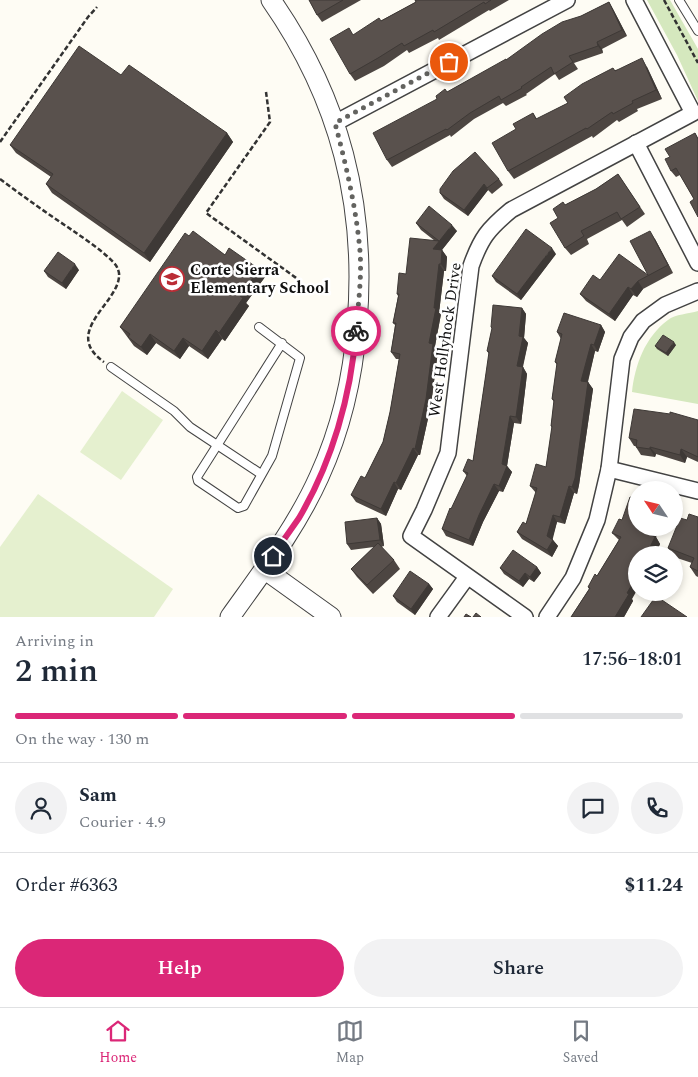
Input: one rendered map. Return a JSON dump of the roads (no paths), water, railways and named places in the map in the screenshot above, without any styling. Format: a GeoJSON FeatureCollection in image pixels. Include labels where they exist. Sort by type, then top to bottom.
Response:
{"type":"FeatureCollection","features":[{"type":"Feature","properties":{"kind":"street"},"geometry":{"type":"LineString","coordinates":[[230,617],[299,517],[320,476],[347,396],[354,357],[360,278],[360,252],[353,197],[335,123],[305,53],[271,0]]}},
{"type":"Feature","properties":{"kind":"street"},"geometry":{"type":"LineString","coordinates":[[335,123],[567,0]]}},
{"type":"Feature","properties":{"kind":"street","name":"West Hollyhock Drive"},"geometry":{"type":"LineString","coordinates":[[467,577],[410,536],[424,510],[448,453],[471,266],[479,244],[492,226],[511,210],[693,113],[634,0]]}},
{"type":"Feature","properties":{"kind":"street"},"geometry":{"type":"LineString","coordinates":[[636,143],[698,263]]}},
{"type":"Feature","properties":{"kind":"street"},"geometry":{"type":"LineString","coordinates":[[547,617],[573,578],[597,520],[609,469],[622,359],[631,338],[643,321],[665,305],[698,291]]}},
{"type":"Feature","properties":{"kind":"street"},"geometry":{"type":"LineString","coordinates":[[609,469],[698,491]]}},
{"type":"Feature","properties":{"kind":"street"},"geometry":{"type":"LineString","coordinates":[[264,569],[331,617]]}},
{"type":"Feature","properties":{"kind":"street"},"geometry":{"type":"LineString","coordinates":[[438,617],[467,577],[525,617]]}},
{"type":"Feature","properties":{"kind":"lane"},"geometry":{"type":"LineString","coordinates":[[679,0],[698,31]]}},
{"type":"Feature","properties":{"kind":"lane"},"geometry":{"type":"LineString","coordinates":[[259,327],[282,343],[300,358],[272,456],[244,506],[238,508],[198,481],[197,477],[216,444],[282,343]]}},
{"type":"Feature","properties":{"kind":"lane"},"geometry":{"type":"LineString","coordinates":[[111,367],[174,411],[190,427],[262,474]]}},
{"type":"Feature","properties":{"kind":"place","name":"Corte Sierra Elementary School"},"geometry":{"type":"Point","coordinates":[172,279]}}]}
